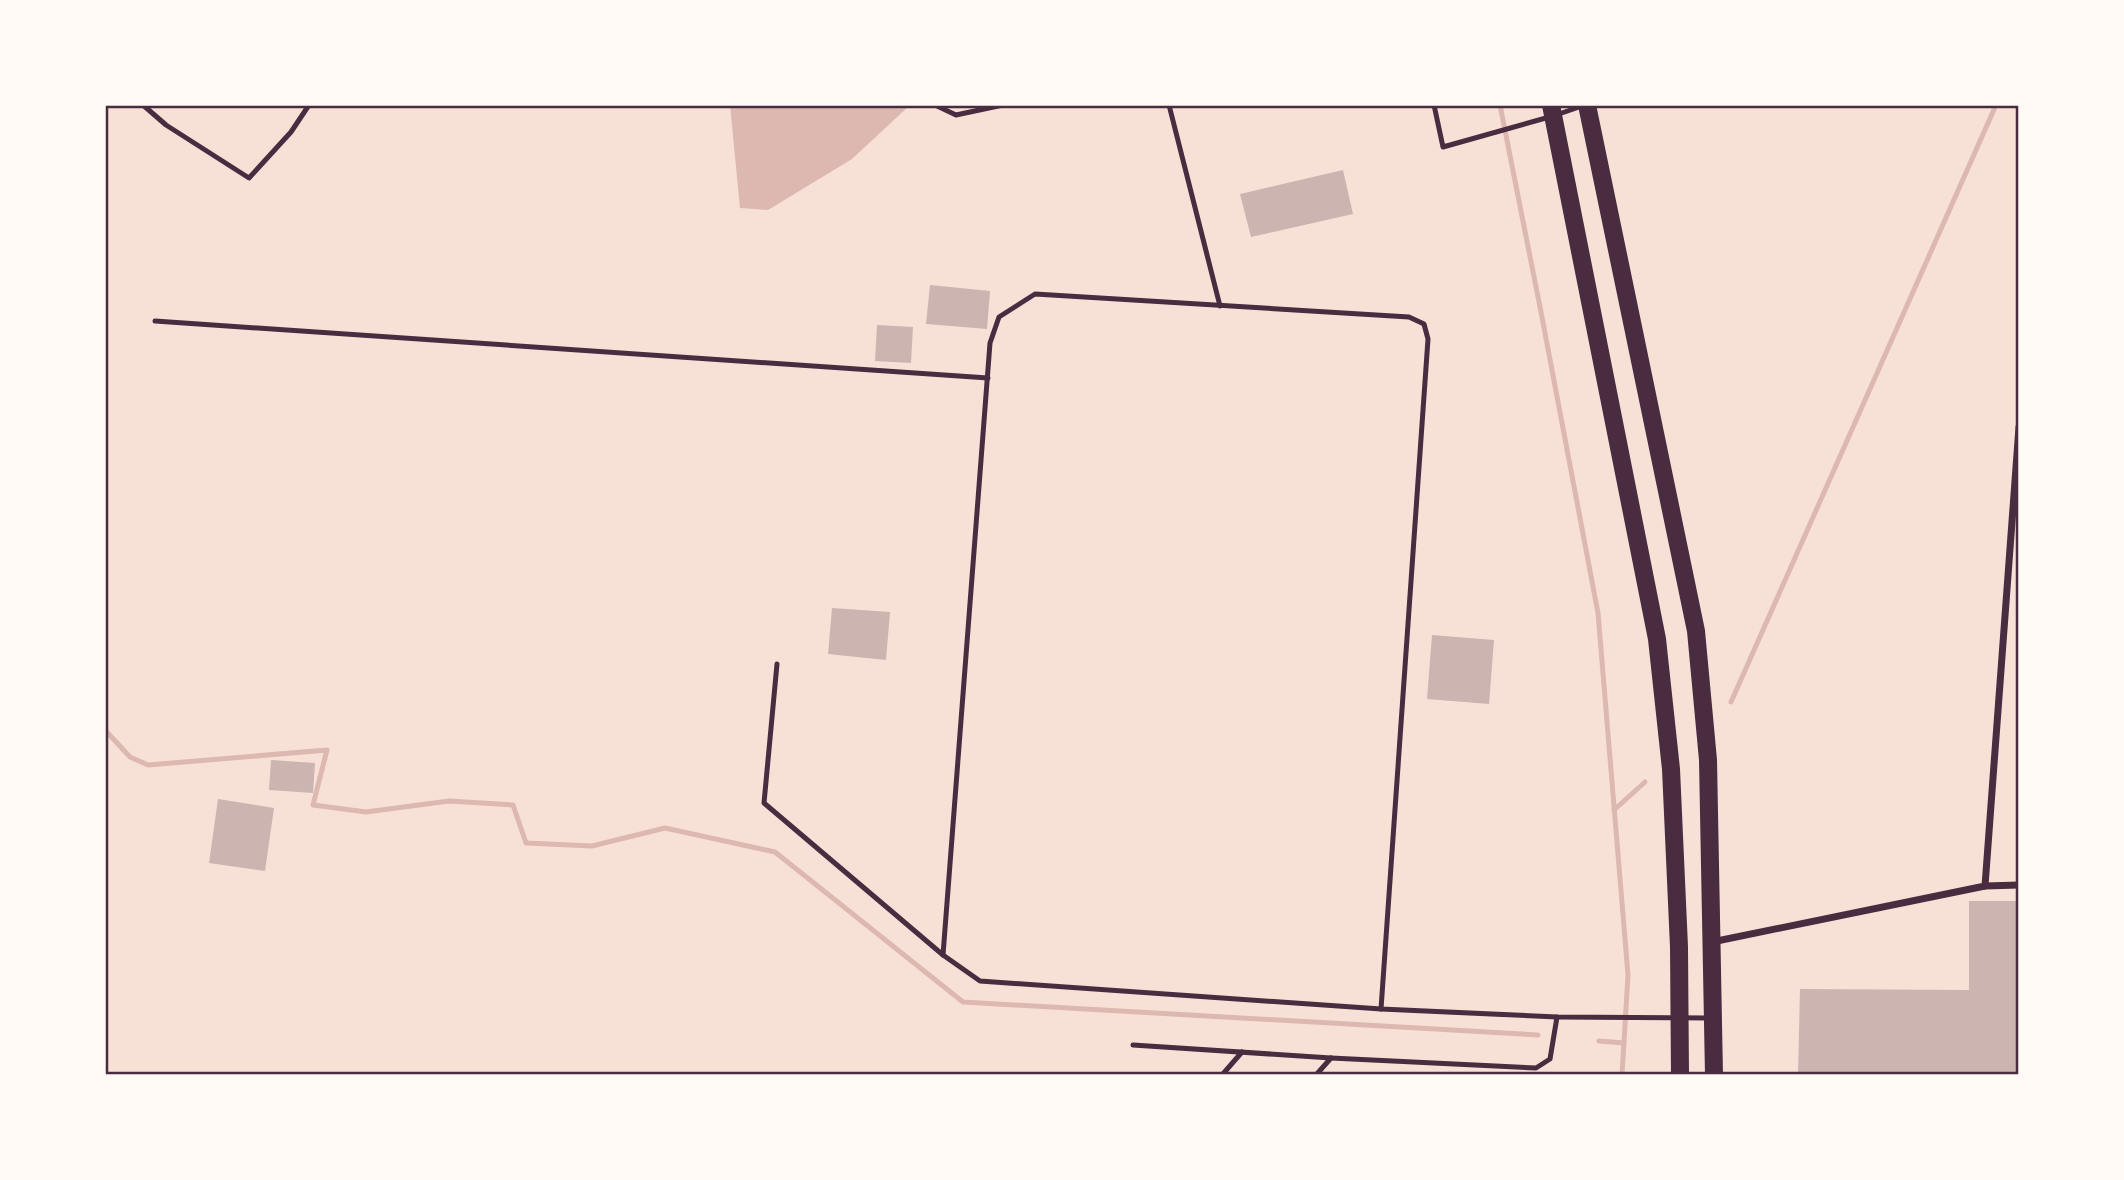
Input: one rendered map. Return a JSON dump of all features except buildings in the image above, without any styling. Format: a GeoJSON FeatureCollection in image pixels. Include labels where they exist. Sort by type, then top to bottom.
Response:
{"type":"FeatureCollection","features":[{"type":"Feature","properties":{"kind":"main road"},"geometry":{"type":"LineString","coordinates":[[1586,105],[1696,631],[1708,760],[1714,1075]]}},
{"type":"Feature","properties":{"kind":"main road"},"geometry":{"type":"LineString","coordinates":[[1552,110],[1657,639],[1671,769],[1679,947],[1672,1017],[1680,1075]]}},
{"type":"Feature","properties":{"kind":"street"},"geometry":{"type":"LineString","coordinates":[[1985,886],[2019,427]]}},
{"type":"Feature","properties":{"kind":"street"},"geometry":{"type":"LineString","coordinates":[[1712,942],[1985,886],[2019,885]]}},
{"type":"Feature","properties":{"kind":"lane"},"geometry":{"type":"LineString","coordinates":[[143,105],[166,125],[249,178],[290,132],[309,105]]}},
{"type":"Feature","properties":{"kind":"lane"},"geometry":{"type":"LineString","coordinates":[[935,105],[956,115],[1003,105]]}},
{"type":"Feature","properties":{"kind":"lane"},"geometry":{"type":"LineString","coordinates":[[1170,105],[1220,306]]}},
{"type":"Feature","properties":{"kind":"lane"},"geometry":{"type":"LineString","coordinates":[[1434,105],[1443,147],[1531,121],[1552,110],[1586,105]]}},
{"type":"Feature","properties":{"kind":"lane"},"geometry":{"type":"LineString","coordinates":[[943,955],[990,343],[999,317],[1035,294],[1409,317],[1424,324],[1428,339],[1381,1009]]}},
{"type":"Feature","properties":{"kind":"lane"},"geometry":{"type":"LineString","coordinates":[[155,320],[988,379]]}},
{"type":"Feature","properties":{"kind":"lane"},"geometry":{"type":"LineString","coordinates":[[777,664],[764,803],[943,955],[980,981],[1381,1009],[1557,1017],[1713,1018]]}},
{"type":"Feature","properties":{"kind":"lane"},"geometry":{"type":"LineString","coordinates":[[1133,1045],[1536,1069],[1550,1059],[1557,1017]]}},
{"type":"Feature","properties":{"kind":"lane"},"geometry":{"type":"LineString","coordinates":[[1222,1075],[1242,1052]]}},
{"type":"Feature","properties":{"kind":"lane"},"geometry":{"type":"LineString","coordinates":[[1316,1075],[1331,1058]]}},
{"type":"Feature","properties":{"kind":"shaded area"},"geometry":{"type":"Polygon","coordinates":[[[730,105],[909,106],[852,159],[768,210],[740,208],[730,105]]]}},
{"type":"Feature","properties":{"kind":"waterway"},"geometry":{"type":"LineString","coordinates":[[1500,105],[1598,613],[1628,975],[1622,1075]]}},
{"type":"Feature","properties":{"kind":"waterway"},"geometry":{"type":"LineString","coordinates":[[1731,702],[1996,105]]}},
{"type":"Feature","properties":{"kind":"waterway"},"geometry":{"type":"LineString","coordinates":[[105,730],[130,757],[148,765],[327,750],[313,805],[366,812],[449,801],[513,805],[526,843],[592,846],[665,828],[775,852],[963,1002],[1538,1035]]}},
{"type":"Feature","properties":{"kind":"waterway"},"geometry":{"type":"LineString","coordinates":[[1614,810],[1645,782]]}},
{"type":"Feature","properties":{"kind":"waterway"},"geometry":{"type":"LineString","coordinates":[[1599,1041],[1624,1043]]}}]}
